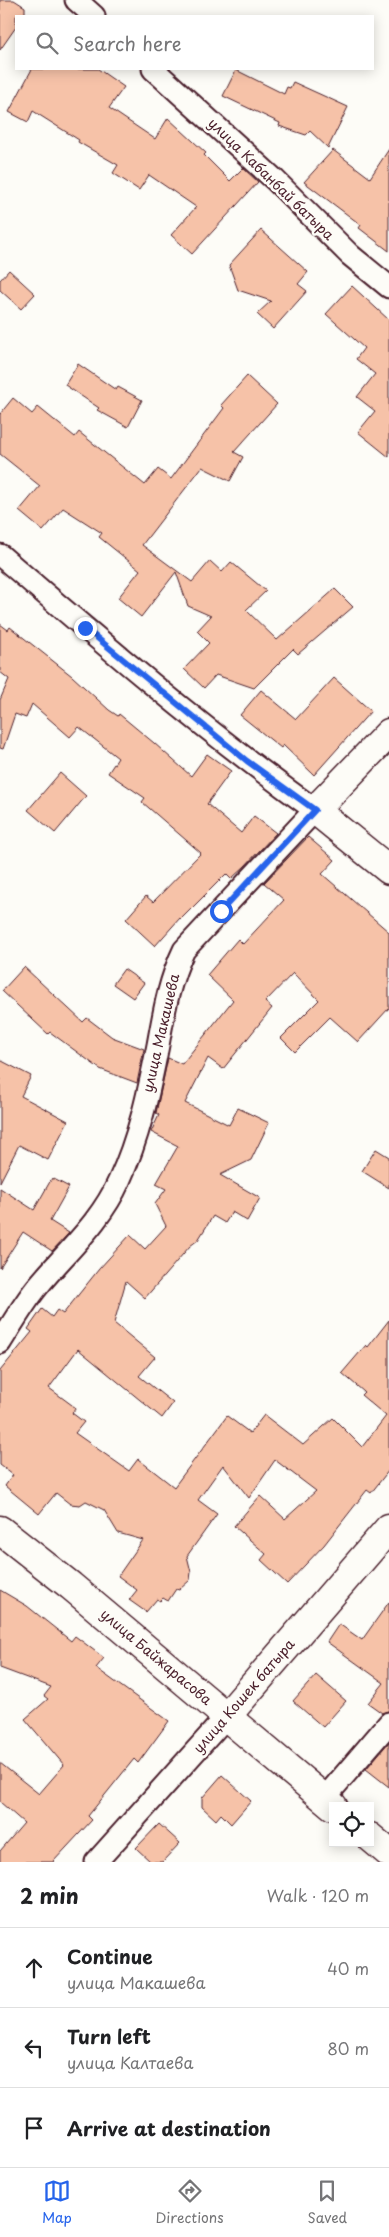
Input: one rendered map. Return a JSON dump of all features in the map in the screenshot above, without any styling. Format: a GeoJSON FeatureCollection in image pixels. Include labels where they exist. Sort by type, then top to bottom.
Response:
{"type":"FeatureCollection","features":[{"type":"Feature","properties":{"kind":"street"},"geometry":{"type":"LineString","coordinates":[[76,0],[93,15]]}},
{"type":"Feature","properties":{"kind":"street","name":"улица Кабанбай батыра"},"geometry":{"type":"LineString","coordinates":[[154,70],[275,180],[350,255],[389,287]]}},
{"type":"Feature","properties":{"kind":"street"},"geometry":{"type":"LineString","coordinates":[[0,555],[85,628],[239,754],[315,810],[389,870]]}},
{"type":"Feature","properties":{"kind":"street","name":"улица Макашева"},"geometry":{"type":"LineString","coordinates":[[0,1343],[37,1287],[99,1216],[119,1182],[134,1144],[169,988],[174,971],[184,950],[389,733]]}},
{"type":"Feature","properties":{"kind":"street","name":"улица Кошек батыра"},"geometry":{"type":"LineString","coordinates":[[96,1862],[226,1717],[389,1528]]}},
{"type":"Feature","properties":{"kind":"street","name":"улица Байжарасова"},"geometry":{"type":"LineString","coordinates":[[0,1530],[79,1592],[328,1802]]}},
{"type":"Feature","properties":{"kind":"street"},"geometry":{"type":"LineString","coordinates":[[328,1802],[389,1723]]}},
{"type":"Feature","properties":{"kind":"street"},"geometry":{"type":"LineString","coordinates":[[374,1840],[389,1853]]}},
{"type":"Feature","properties":{"kind":"building"},"geometry":{"type":"Polygon","coordinates":[[[0,0],[14,0],[25,7],[25,14],[15,15],[15,28],[0,50],[0,0]]]}},
{"type":"Feature","properties":{"kind":"building"},"geometry":{"type":"Polygon","coordinates":[[[31,70],[99,70],[124,87],[109,108],[155,139],[168,118],[206,153],[204,155],[230,181],[243,168],[258,182],[192,254],[171,235],[196,207],[149,175],[139,190],[113,173],[118,165],[78,142],[79,140],[33,111],[28,122],[9,112],[31,70]]]}},
{"type":"Feature","properties":{"kind":"building"},"geometry":{"type":"Polygon","coordinates":[[[236,70],[284,94],[287,87],[290,88],[293,82],[348,107],[328,148],[310,131],[306,135],[279,126],[280,123],[223,96],[236,70]]]}},
{"type":"Feature","properties":{"kind":"building"},"geometry":{"type":"Polygon","coordinates":[[[389,149],[389,251],[359,228],[361,225],[304,182],[333,150],[370,178],[389,149]]]}},
{"type":"Feature","properties":{"kind":"building"},"geometry":{"type":"Polygon","coordinates":[[[261,230],[308,272],[298,284],[307,291],[273,329],[257,314],[271,301],[238,290],[229,265],[261,230]]]}},
{"type":"Feature","properties":{"kind":"building"},"geometry":{"type":"Polygon","coordinates":[[[9,270],[35,294],[21,309],[0,290],[0,280],[9,270]]]}},
{"type":"Feature","properties":{"kind":"building"},"geometry":{"type":"Polygon","coordinates":[[[352,286],[389,320],[389,457],[358,432],[375,411],[357,397],[375,374],[356,359],[364,348],[326,314],[352,286]]]}},
{"type":"Feature","properties":{"kind":"building"},"geometry":{"type":"Polygon","coordinates":[[[78,364],[116,390],[118,387],[142,400],[128,427],[97,410],[99,408],[65,385],[78,364]]]}},
{"type":"Feature","properties":{"kind":"building"},"geometry":{"type":"Polygon","coordinates":[[[247,376],[277,404],[234,452],[243,457],[230,481],[202,467],[142,545],[192,582],[210,561],[222,572],[231,562],[266,591],[246,610],[277,640],[335,589],[353,607],[298,654],[293,649],[254,688],[216,675],[204,688],[184,669],[209,643],[197,631],[211,616],[188,606],[176,572],[141,617],[118,598],[140,570],[99,537],[102,533],[63,508],[43,531],[19,511],[40,486],[0,454],[0,414],[13,398],[32,414],[38,407],[75,437],[79,432],[145,485],[158,469],[171,479],[224,408],[221,405],[247,376]]]}},
{"type":"Feature","properties":{"kind":"building"},"geometry":{"type":"Polygon","coordinates":[[[0,624],[8,630],[10,627],[72,676],[109,710],[118,716],[119,714],[191,776],[207,754],[231,771],[207,804],[241,833],[254,816],[276,833],[231,879],[226,874],[180,918],[155,946],[126,919],[146,896],[153,902],[201,853],[142,802],[145,798],[108,773],[118,758],[79,727],[70,737],[32,704],[26,718],[15,714],[3,749],[0,748],[0,700],[9,679],[0,672],[0,624]]]}},
{"type":"Feature","properties":{"kind":"building"},"geometry":{"type":"Polygon","coordinates":[[[334,678],[371,711],[314,775],[283,745],[281,748],[240,715],[261,690],[296,719],[334,678]]]}},
{"type":"Feature","properties":{"kind":"building"},"geometry":{"type":"Polygon","coordinates":[[[60,773],[86,796],[55,833],[28,810],[60,773]]]}},
{"type":"Feature","properties":{"kind":"building"},"geometry":{"type":"Polygon","coordinates":[[[308,837],[335,860],[322,874],[389,932],[389,1008],[358,1042],[330,1017],[295,1052],[281,1038],[319,1000],[293,973],[265,1002],[272,1008],[223,1069],[208,1058],[185,1103],[229,1125],[238,1108],[269,1123],[251,1160],[220,1175],[260,1198],[247,1221],[232,1212],[225,1223],[213,1216],[198,1240],[190,1246],[145,1298],[126,1281],[114,1323],[155,1357],[139,1376],[173,1403],[162,1418],[78,1349],[49,1388],[76,1408],[72,1413],[84,1422],[75,1433],[129,1471],[138,1459],[174,1487],[227,1416],[250,1433],[264,1415],[303,1445],[333,1418],[362,1447],[386,1416],[361,1395],[364,1392],[342,1373],[366,1345],[368,1347],[389,1320],[389,1470],[371,1493],[367,1490],[324,1545],[287,1584],[261,1560],[266,1554],[234,1526],[260,1496],[285,1519],[316,1491],[275,1460],[249,1498],[223,1465],[198,1500],[217,1514],[187,1556],[191,1572],[190,1580],[179,1590],[176,1589],[168,1601],[163,1598],[160,1601],[157,1599],[146,1612],[129,1600],[137,1590],[118,1576],[143,1540],[118,1533],[104,1510],[86,1501],[80,1505],[70,1504],[56,1493],[39,1514],[5,1486],[13,1475],[0,1465],[0,1371],[32,1332],[28,1329],[42,1309],[52,1317],[57,1310],[63,1314],[99,1269],[130,1235],[145,1249],[166,1226],[155,1204],[166,1189],[156,1184],[178,1146],[151,1132],[159,1115],[156,1113],[168,1058],[182,1064],[233,1000],[207,975],[238,939],[243,944],[284,900],[264,883],[308,837]]]}},
{"type":"Feature","properties":{"kind":"building"},"geometry":{"type":"Polygon","coordinates":[[[24,967],[83,1022],[87,1018],[112,1037],[144,1049],[137,1083],[100,1069],[50,1032],[48,1034],[2,991],[24,967]]]}},
{"type":"Feature","properties":{"kind":"building"},"geometry":{"type":"Polygon","coordinates":[[[124,969],[144,983],[133,998],[113,984],[124,969]]]}},
{"type":"Feature","properties":{"kind":"building"},"geometry":{"type":"Polygon","coordinates":[[[0,1060],[31,1076],[21,1096],[68,1121],[48,1160],[19,1145],[0,1182],[0,1060]]]}},
{"type":"Feature","properties":{"kind":"building"},"geometry":{"type":"Polygon","coordinates":[[[376,1149],[389,1157],[389,1188],[362,1171],[376,1149]]]}},
{"type":"Feature","properties":{"kind":"building"},"geometry":{"type":"Polygon","coordinates":[[[52,1178],[69,1187],[50,1221],[69,1233],[52,1251],[23,1232],[0,1268],[0,1188],[34,1210],[52,1178]]]}},
{"type":"Feature","properties":{"kind":"building"},"geometry":{"type":"Polygon","coordinates":[[[0,1590],[27,1606],[71,1641],[75,1636],[104,1658],[96,1668],[169,1721],[138,1763],[134,1759],[88,1816],[92,1820],[53,1862],[0,1862],[0,1851],[24,1823],[0,1802],[0,1763],[39,1794],[64,1765],[25,1719],[48,1699],[44,1696],[51,1687],[0,1668],[0,1590]]]}},
{"type":"Feature","properties":{"kind":"building"},"geometry":{"type":"Polygon","coordinates":[[[389,1602],[389,1711],[382,1713],[368,1703],[384,1683],[327,1642],[339,1624],[362,1640],[389,1602]]]}},
{"type":"Feature","properties":{"kind":"building"},"geometry":{"type":"Polygon","coordinates":[[[316,1675],[346,1701],[323,1727],[293,1701],[316,1675]]]}},
{"type":"Feature","properties":{"kind":"building"},"geometry":{"type":"Polygon","coordinates":[[[389,1742],[389,1787],[366,1769],[389,1742]]]}},
{"type":"Feature","properties":{"kind":"building"},"geometry":{"type":"Polygon","coordinates":[[[222,1775],[251,1801],[231,1824],[221,1814],[216,1820],[202,1807],[202,1798],[222,1775]]]}},
{"type":"Feature","properties":{"kind":"building"},"geometry":{"type":"Polygon","coordinates":[[[159,1824],[180,1843],[162,1862],[151,1862],[136,1848],[159,1824]]]}},
{"type":"Feature","properties":{"kind":"route"},"geometry":{"type":"LineString","coordinates":[[85,628],[247,761],[315,810],[221,911]]}}]}
